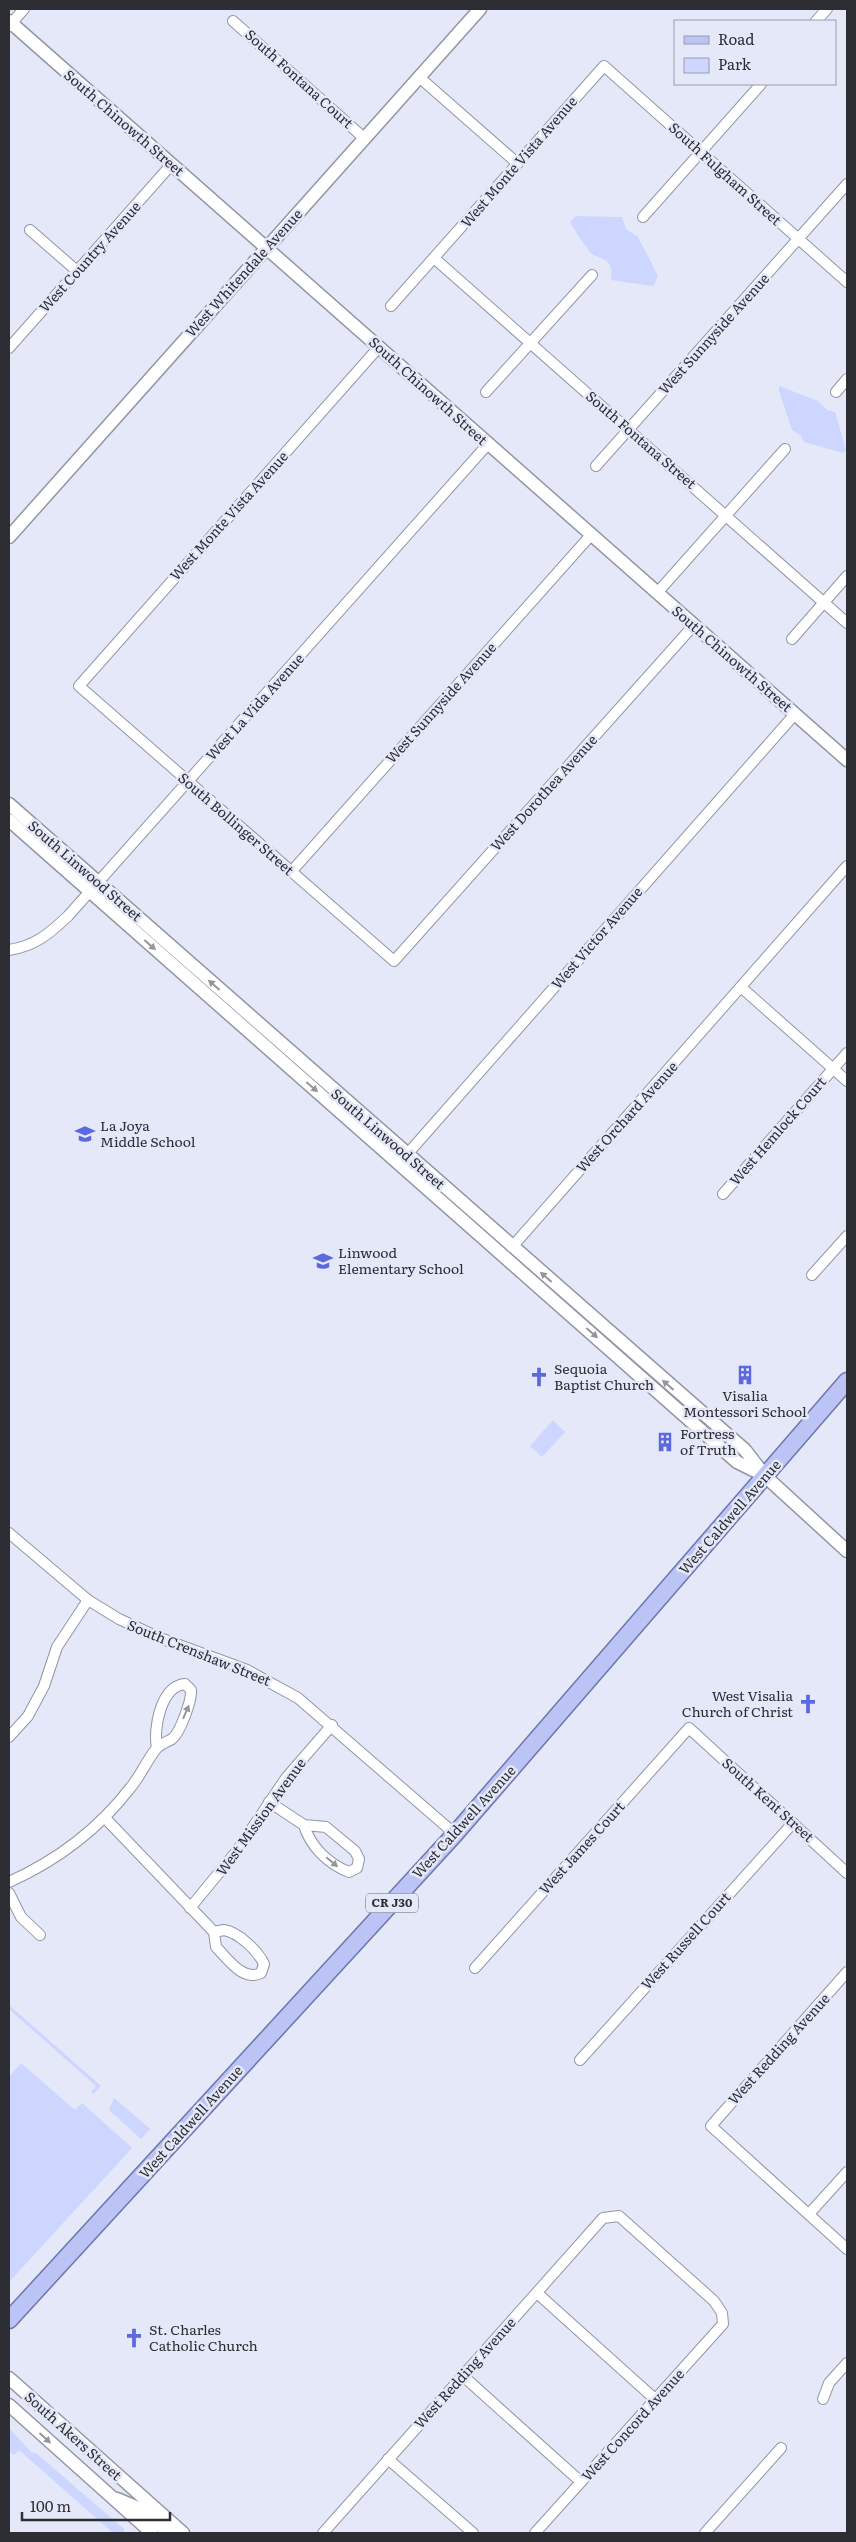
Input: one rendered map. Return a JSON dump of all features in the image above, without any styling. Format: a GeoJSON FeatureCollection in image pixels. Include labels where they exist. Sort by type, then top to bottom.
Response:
{"type":"FeatureCollection","features":[{"type":"Feature","properties":{"kind":"main road","name":"West Caldwell Avenue"},"geometry":{"type":"LineString","coordinates":[[9,2320],[455,1834],[847,1381]]}},
{"type":"Feature","properties":{"kind":"street"},"geometry":{"type":"LineString","coordinates":[[10,24],[24,9]]}},
{"type":"Feature","properties":{"kind":"street","name":"West Whitendale Avenue"},"geometry":{"type":"LineString","coordinates":[[9,537],[480,9]]}},
{"type":"Feature","properties":{"kind":"street"},"geometry":{"type":"LineString","coordinates":[[817,20],[827,9]]}},
{"type":"Feature","properties":{"kind":"street","name":"South Fontana Court"},"geometry":{"type":"LineString","coordinates":[[233,21],[364,138]]}},
{"type":"Feature","properties":{"kind":"street","name":"South Chinowth Street"},"geometry":{"type":"LineString","coordinates":[[10,24],[847,760]]}},
{"type":"Feature","properties":{"kind":"street","name":"South Fulgham Street"},"geometry":{"type":"LineString","coordinates":[[604,66],[847,282]]}},
{"type":"Feature","properties":{"kind":"street","name":"West Monte Vista Avenue"},"geometry":{"type":"LineString","coordinates":[[391,306],[604,66]]}},
{"type":"Feature","properties":{"kind":"street"},"geometry":{"type":"LineString","coordinates":[[419,77],[517,163]]}},
{"type":"Feature","properties":{"kind":"street"},"geometry":{"type":"LineString","coordinates":[[643,217],[760,85]]}},
{"type":"Feature","properties":{"kind":"street","name":"West Country Avenue"},"geometry":{"type":"LineString","coordinates":[[9,348],[171,165]]}},
{"type":"Feature","properties":{"kind":"street","name":"West Sunnyside Avenue"},"geometry":{"type":"LineString","coordinates":[[596,466],[847,184]]}},
{"type":"Feature","properties":{"kind":"street"},"geometry":{"type":"LineString","coordinates":[[30,230],[77,271]]}},
{"type":"Feature","properties":{"kind":"street","name":"South Fontana Street"},"geometry":{"type":"LineString","coordinates":[[434,258],[630,429],[847,623]]}},
{"type":"Feature","properties":{"kind":"street"},"geometry":{"type":"LineString","coordinates":[[486,392],[592,275]]}},
{"type":"Feature","properties":{"kind":"street","name":"West Monte Vista Avenue"},"geometry":{"type":"LineString","coordinates":[[78,686],[379,347]]}},
{"type":"Feature","properties":{"kind":"street"},"geometry":{"type":"LineString","coordinates":[[836,392],[847,379]]}},
{"type":"Feature","properties":{"kind":"street","name":"West La Vida Avenue"},"geometry":{"type":"LineString","coordinates":[[9,950],[24,948],[45,938],[94,887],[488,444]]}},
{"type":"Feature","properties":{"kind":"street"},"geometry":{"type":"LineString","coordinates":[[657,593],[785,449]]}},
{"type":"Feature","properties":{"kind":"street","name":"West Sunnyside Avenue"},"geometry":{"type":"LineString","coordinates":[[291,872],[591,535]]}},
{"type":"Feature","properties":{"kind":"street"},"geometry":{"type":"LineString","coordinates":[[792,639],[847,576]]}},
{"type":"Feature","properties":{"kind":"street","name":"West Dorothea Avenue"},"geometry":{"type":"LineString","coordinates":[[394,961],[694,625]]}},
{"type":"Feature","properties":{"kind":"street","name":"South Bollinger Street"},"geometry":{"type":"LineString","coordinates":[[78,686],[394,961]]}},
{"type":"Feature","properties":{"kind":"street","name":"West Victor Avenue"},"geometry":{"type":"LineString","coordinates":[[402,1159],[795,714]]}},
{"type":"Feature","properties":{"kind":"street","name":"South Linwood Street"},"geometry":{"type":"LineString","coordinates":[[9,804],[221,1008],[402,1159],[512,1247],[745,1450],[766,1476],[847,1550]]}},
{"type":"Feature","properties":{"kind":"street","name":"South Linwood Street"},"geometry":{"type":"LineString","coordinates":[[9,820],[94,887],[308,1068],[402,1159],[449,1208],[737,1462],[766,1476]]}},
{"type":"Feature","properties":{"kind":"street","name":"West Orchard Avenue"},"geometry":{"type":"LineString","coordinates":[[512,1247],[742,988],[847,866]]}},
{"type":"Feature","properties":{"kind":"street"},"geometry":{"type":"LineString","coordinates":[[742,988],[847,1081]]}},
{"type":"Feature","properties":{"kind":"street"},"geometry":{"type":"LineString","coordinates":[[221,1008],[232,1009],[290,1058],[308,1068]]}},
{"type":"Feature","properties":{"kind":"street","name":"West Hemlock Court"},"geometry":{"type":"LineString","coordinates":[[723,1194],[847,1053]]}},
{"type":"Feature","properties":{"kind":"street"},"geometry":{"type":"LineString","coordinates":[[449,1208],[476,1224],[500,1245],[512,1247]]}},
{"type":"Feature","properties":{"kind":"street"},"geometry":{"type":"LineString","coordinates":[[812,1275],[847,1236]]}},
{"type":"Feature","properties":{"kind":"street","name":"South Crenshaw Street"},"geometry":{"type":"LineString","coordinates":[[9,1533],[88,1600],[138,1630],[225,1660],[270,1681],[298,1698],[332,1725],[455,1834]]}},
{"type":"Feature","properties":{"kind":"street"},"geometry":{"type":"LineString","coordinates":[[9,1737],[28,1716],[44,1686],[57,1647],[88,1600]]}},
{"type":"Feature","properties":{"kind":"street"},"geometry":{"type":"LineString","coordinates":[[9,1882],[57,1858],[105,1818],[146,1767],[157,1748],[173,1738],[177,1733],[192,1697],[191,1690],[184,1684],[176,1685],[170,1690],[156,1723],[154,1734],[157,1748]]}},
{"type":"Feature","properties":{"kind":"street","name":"West Mission Avenue"},"geometry":{"type":"LineString","coordinates":[[190,1908],[236,1852],[269,1802],[332,1725]]}},
{"type":"Feature","properties":{"kind":"street","name":"South Kent Street"},"geometry":{"type":"LineString","coordinates":[[689,1728],[847,1873]]}},
{"type":"Feature","properties":{"kind":"street","name":"West James Court"},"geometry":{"type":"LineString","coordinates":[[475,1968],[689,1728]]}},
{"type":"Feature","properties":{"kind":"street"},"geometry":{"type":"LineString","coordinates":[[269,1802],[304,1825],[326,1827],[355,1852],[359,1859],[356,1868],[349,1872],[340,1869],[312,1845],[304,1825]]}},
{"type":"Feature","properties":{"kind":"street"},"geometry":{"type":"LineString","coordinates":[[105,1818],[214,1932],[216,1948],[245,1975],[253,1977],[261,1973],[264,1964],[261,1957],[231,1931],[214,1932]]}},
{"type":"Feature","properties":{"kind":"street","name":"West Russell Court"},"geometry":{"type":"LineString","coordinates":[[580,2060],[792,1823]]}},
{"type":"Feature","properties":{"kind":"street"},"geometry":{"type":"LineString","coordinates":[[9,1893],[21,1917],[40,1935]]}},
{"type":"Feature","properties":{"kind":"street","name":"West Redding Avenue"},"geometry":{"type":"LineString","coordinates":[[809,2214],[710,2126],[847,1972]]}},
{"type":"Feature","properties":{"kind":"street"},"geometry":{"type":"LineString","coordinates":[[847,2172],[809,2214],[847,2249]]}},
{"type":"Feature","properties":{"kind":"street","name":"West Redding Avenue"},"geometry":{"type":"LineString","coordinates":[[323,2533],[603,2218],[619,2216],[714,2301],[722,2313]]}},
{"type":"Feature","properties":{"kind":"street"},"geometry":{"type":"LineString","coordinates":[[537,2293],[656,2400]]}},
{"type":"Feature","properties":{"kind":"street","name":"West Concord Avenue"},"geometry":{"type":"LineString","coordinates":[[535,2533],[723,2324],[722,2313]]}},
{"type":"Feature","properties":{"kind":"street"},"geometry":{"type":"LineString","coordinates":[[823,2399],[829,2383],[847,2363]]}},
{"type":"Feature","properties":{"kind":"street"},"geometry":{"type":"LineString","coordinates":[[462,2375],[581,2482]]}},
{"type":"Feature","properties":{"kind":"street","name":"South Akers Street"},"geometry":{"type":"LineString","coordinates":[[9,2378],[183,2533]]}},
{"type":"Feature","properties":{"kind":"street","name":"South Akers Street"},"geometry":{"type":"LineString","coordinates":[[9,2405],[152,2533]]}},
{"type":"Feature","properties":{"kind":"street"},"geometry":{"type":"LineString","coordinates":[[705,2533],[781,2448]]}},
{"type":"Feature","properties":{"kind":"street"},"geometry":{"type":"LineString","coordinates":[[388,2459],[473,2533]]}},
{"type":"Feature","properties":{"kind":"street"},"geometry":{"type":"LineString","coordinates":[[112,2498],[143,2510],[169,2533]]}},
{"type":"Feature","properties":{"kind":"green space"},"geometry":{"type":"Polygon","coordinates":[[[576,216],[622,217],[626,229],[638,237],[658,276],[653,286],[611,280],[611,266],[605,260],[590,252],[570,222],[576,216]]]}},
{"type":"Feature","properties":{"kind":"green space"},"geometry":{"type":"Polygon","coordinates":[[[779,386],[818,401],[827,410],[835,412],[846,450],[843,453],[804,442],[801,436],[792,430],[779,386]]]}},
{"type":"Feature","properties":{"kind":"green space"},"geometry":{"type":"Polygon","coordinates":[[[553,1420],[565,1432],[542,1457],[530,1446],[553,1420]]]}},
{"type":"Feature","properties":{"kind":"green space"},"geometry":{"type":"Polygon","coordinates":[[[9,2005],[101,2086],[93,2094],[91,2092],[96,2086],[9,2009],[9,2005]]]}},
{"type":"Feature","properties":{"kind":"green space"},"geometry":{"type":"Polygon","coordinates":[[[21,2063],[75,2110],[82,2103],[132,2148],[9,2282],[9,2077],[21,2063]]]}},
{"type":"Feature","properties":{"kind":"green space"},"geometry":{"type":"Polygon","coordinates":[[[114,2098],[150,2129],[141,2139],[109,2110],[114,2098]]]}},
{"type":"Feature","properties":{"kind":"green space"},"geometry":{"type":"Polygon","coordinates":[[[9,2428],[31,2452],[36,2453],[124,2529],[124,2533],[113,2533],[19,2450],[14,2455],[9,2452],[9,2428]]]}},
{"type":"Feature","properties":{"kind":"place","name":"La Joya Middle School"},"geometry":{"type":"Point","coordinates":[85,1134]}},
{"type":"Feature","properties":{"kind":"place","name":"Linwood Elementary School"},"geometry":{"type":"Point","coordinates":[323,1261]}},
{"type":"Feature","properties":{"kind":"place","name":"Visalia Montessori School"},"geometry":{"type":"Point","coordinates":[745,1375]}},
{"type":"Feature","properties":{"kind":"place","name":"Sequoia Baptist Church"},"geometry":{"type":"Point","coordinates":[539,1377]}},
{"type":"Feature","properties":{"kind":"place","name":"Fortress of Truth"},"geometry":{"type":"Point","coordinates":[665,1442]}},
{"type":"Feature","properties":{"kind":"place","name":"West Visalia Church of Christ"},"geometry":{"type":"Point","coordinates":[808,1704]}},
{"type":"Feature","properties":{"kind":"place","name":"St. Charles Catholic Church"},"geometry":{"type":"Point","coordinates":[134,2338]}}]}
